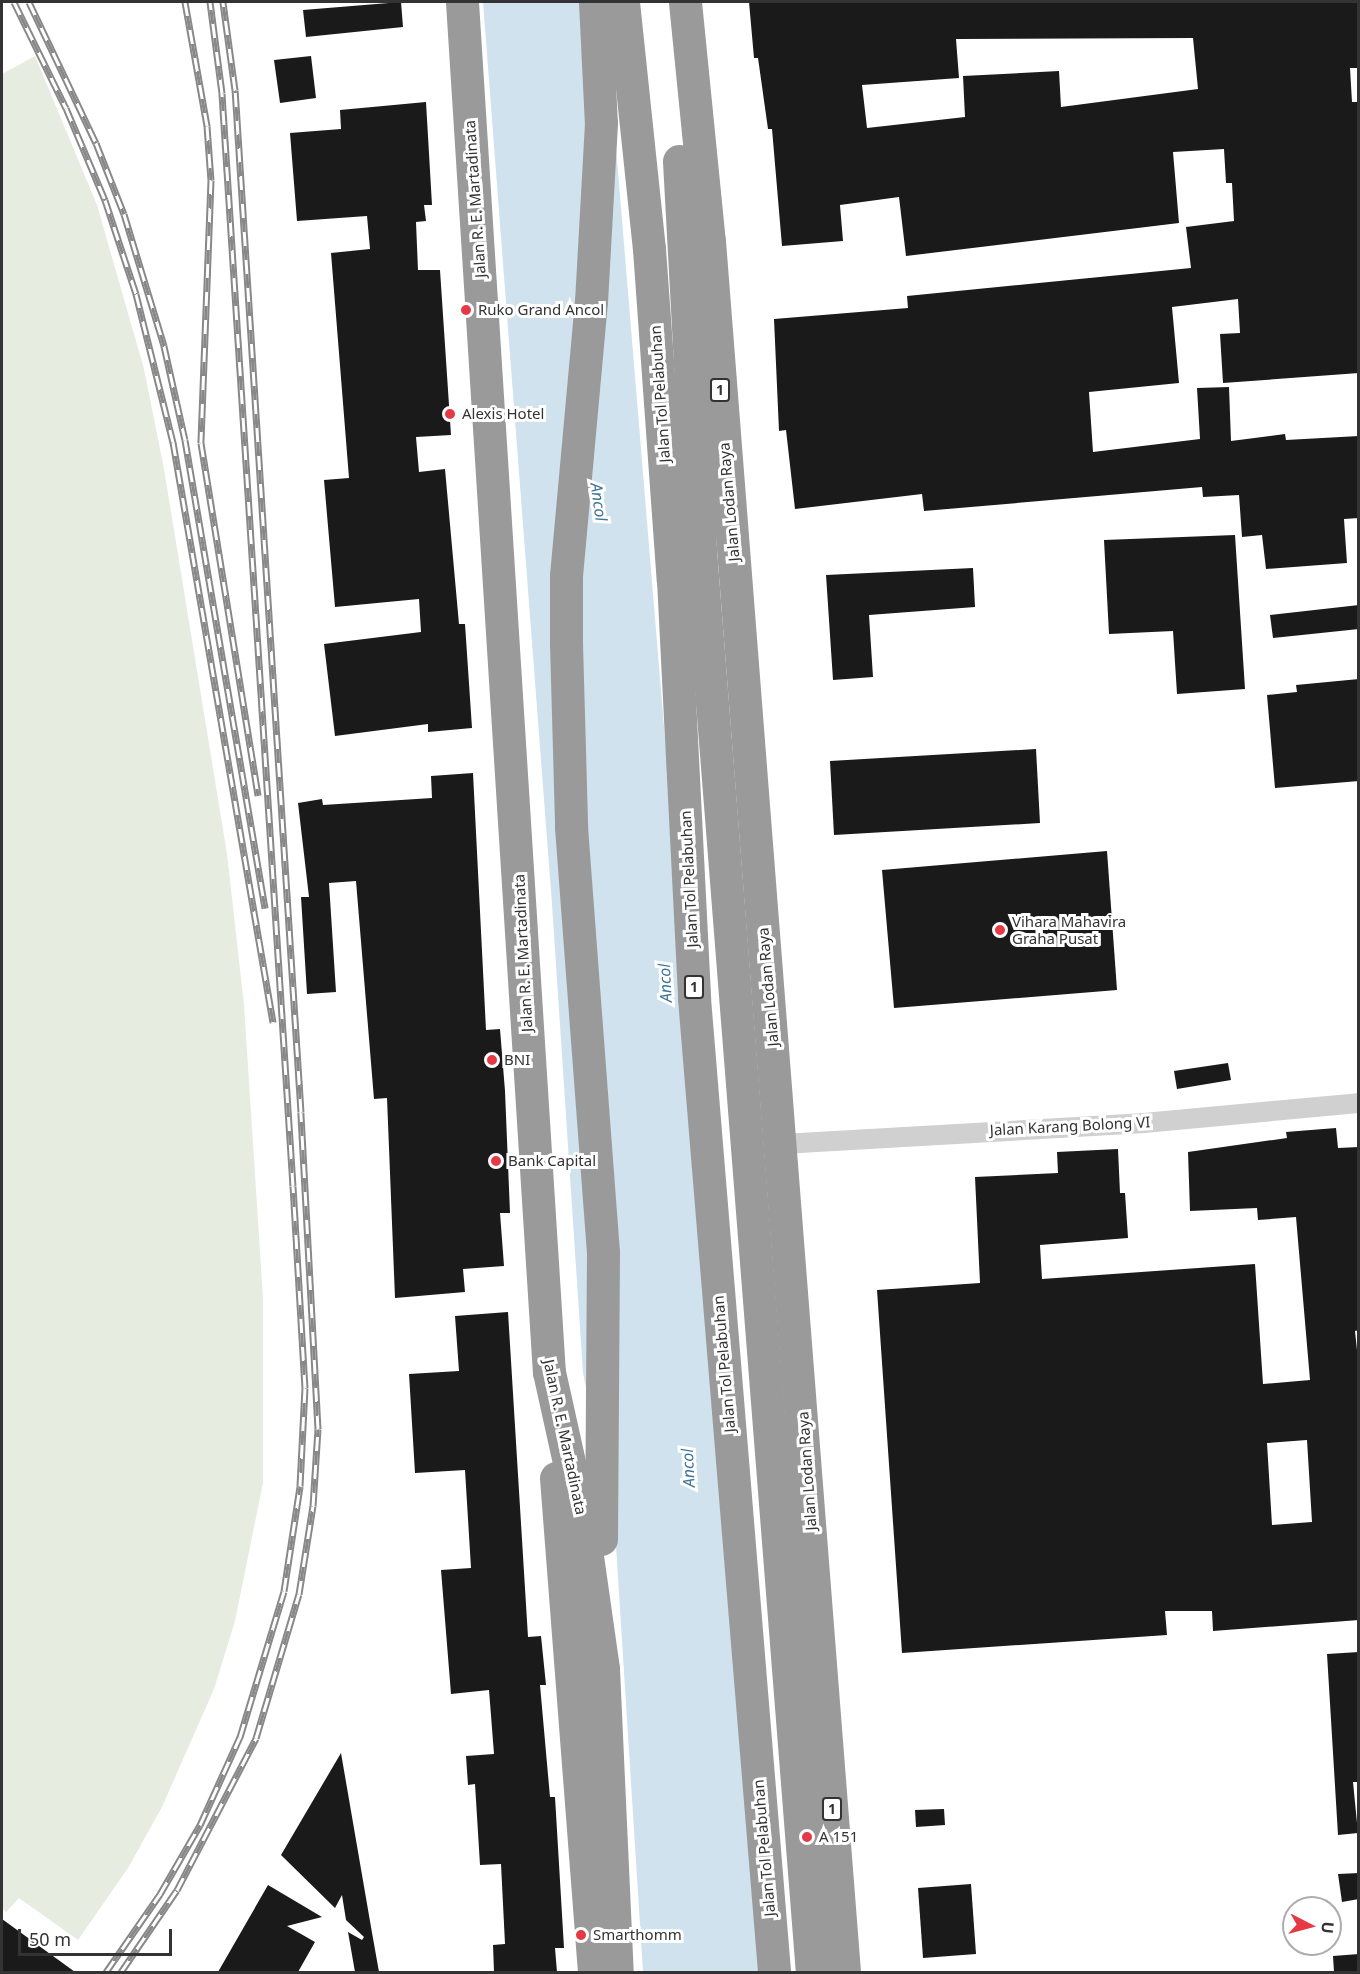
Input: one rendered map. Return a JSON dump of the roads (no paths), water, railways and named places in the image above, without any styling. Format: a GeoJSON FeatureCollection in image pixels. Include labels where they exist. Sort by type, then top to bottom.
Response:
{"type":"FeatureCollection","features":[{"type":"Feature","properties":{"kind":"highway","name":"Jalan R. E. Martadinata"},"geometry":{"type":"LineString","coordinates":[[462,2],[549,1372],[582,1521],[603,1669],[617,1972]]}},
{"type":"Feature","properties":{"kind":"highway"},"geometry":{"type":"LineString","coordinates":[[595,2],[601,123],[591,301],[566,609],[571,826],[603,1252],[600,1502],[603,1669]]}},
{"type":"Feature","properties":{"kind":"highway","name":"Jalan Tol Pelabuhan"},"geometry":{"type":"LineString","coordinates":[[623,2],[650,261],[674,580],[694,998],[774,1972]]}},
{"type":"Feature","properties":{"kind":"highway","name":"Jalan Tol Pelabuhan"},"geometry":{"type":"LineString","coordinates":[[662,2],[685,229],[701,563],[812,1972]]}},
{"type":"Feature","properties":{"kind":"highway","name":"Jalan Lodan Raya"},"geometry":{"type":"LineString","coordinates":[[685,2],[710,241],[782,1144],[844,1972]]}},
{"type":"Feature","properties":{"kind":"highway"},"geometry":{"type":"LineString","coordinates":[[704,2],[730,267],[752,706],[752,779]]}},
{"type":"Feature","properties":{"kind":"highway"},"geometry":{"type":"LineString","coordinates":[[549,1372],[594,1972]]}},
{"type":"Feature","properties":{"kind":"street","name":"Jalan Karang Bolong VI"},"geometry":{"type":"LineString","coordinates":[[782,1144],[1144,1123],[1359,1103]]}},
{"type":"Feature","properties":{"kind":"water","name":"Ancol"},"geometry":{"type":"Polygon","coordinates":[[[483,2],[604,2],[679,908],[760,1972],[643,1972],[615,1530],[583,1373],[552,904],[483,2]]]}},
{"type":"Feature","properties":{"kind":"railway"},"geometry":{"type":"LineString","coordinates":[[14,2],[66,108],[105,200],[136,294],[173,442],[273,1022]]}},
{"type":"Feature","properties":{"kind":"railway"},"geometry":{"type":"LineString","coordinates":[[29,2],[96,143],[124,214],[164,346],[185,440],[265,908]]}},
{"type":"Feature","properties":{"kind":"railway"},"geometry":{"type":"LineString","coordinates":[[185,2],[207,126],[211,180],[201,443],[258,795]]}},
{"type":"Feature","properties":{"kind":"railway"},"geometry":{"type":"LineString","coordinates":[[106,1972],[160,1894],[200,1825],[240,1737],[284,1591],[300,1486],[305,1388],[293,1186],[222,93],[210,2]]}},
{"type":"Feature","properties":{"kind":"railway"},"geometry":{"type":"LineString","coordinates":[[121,1972],[177,1890],[256,1738],[299,1594],[313,1506],[318,1429],[301,1112],[235,90],[223,2]]}},
{"type":"Feature","properties":{"kind":"place","name":"Ruko Grand Ancol"},"geometry":{"type":"Point","coordinates":[466,310]}},
{"type":"Feature","properties":{"kind":"place","name":"Alexis Hotel"},"geometry":{"type":"Point","coordinates":[450,414]}},
{"type":"Feature","properties":{"kind":"place","name":"Vihara Mahavira Graha Pusat"},"geometry":{"type":"Point","coordinates":[1000,930]}},
{"type":"Feature","properties":{"kind":"place","name":"BNI"},"geometry":{"type":"Point","coordinates":[492,1060]}},
{"type":"Feature","properties":{"kind":"place","name":"Bank Capital"},"geometry":{"type":"Point","coordinates":[496,1161]}},
{"type":"Feature","properties":{"kind":"place","name":"A 151"},"geometry":{"type":"Point","coordinates":[807,1837]}},
{"type":"Feature","properties":{"kind":"place","name":"Smarthomm"},"geometry":{"type":"Point","coordinates":[581,1935]}}]}
